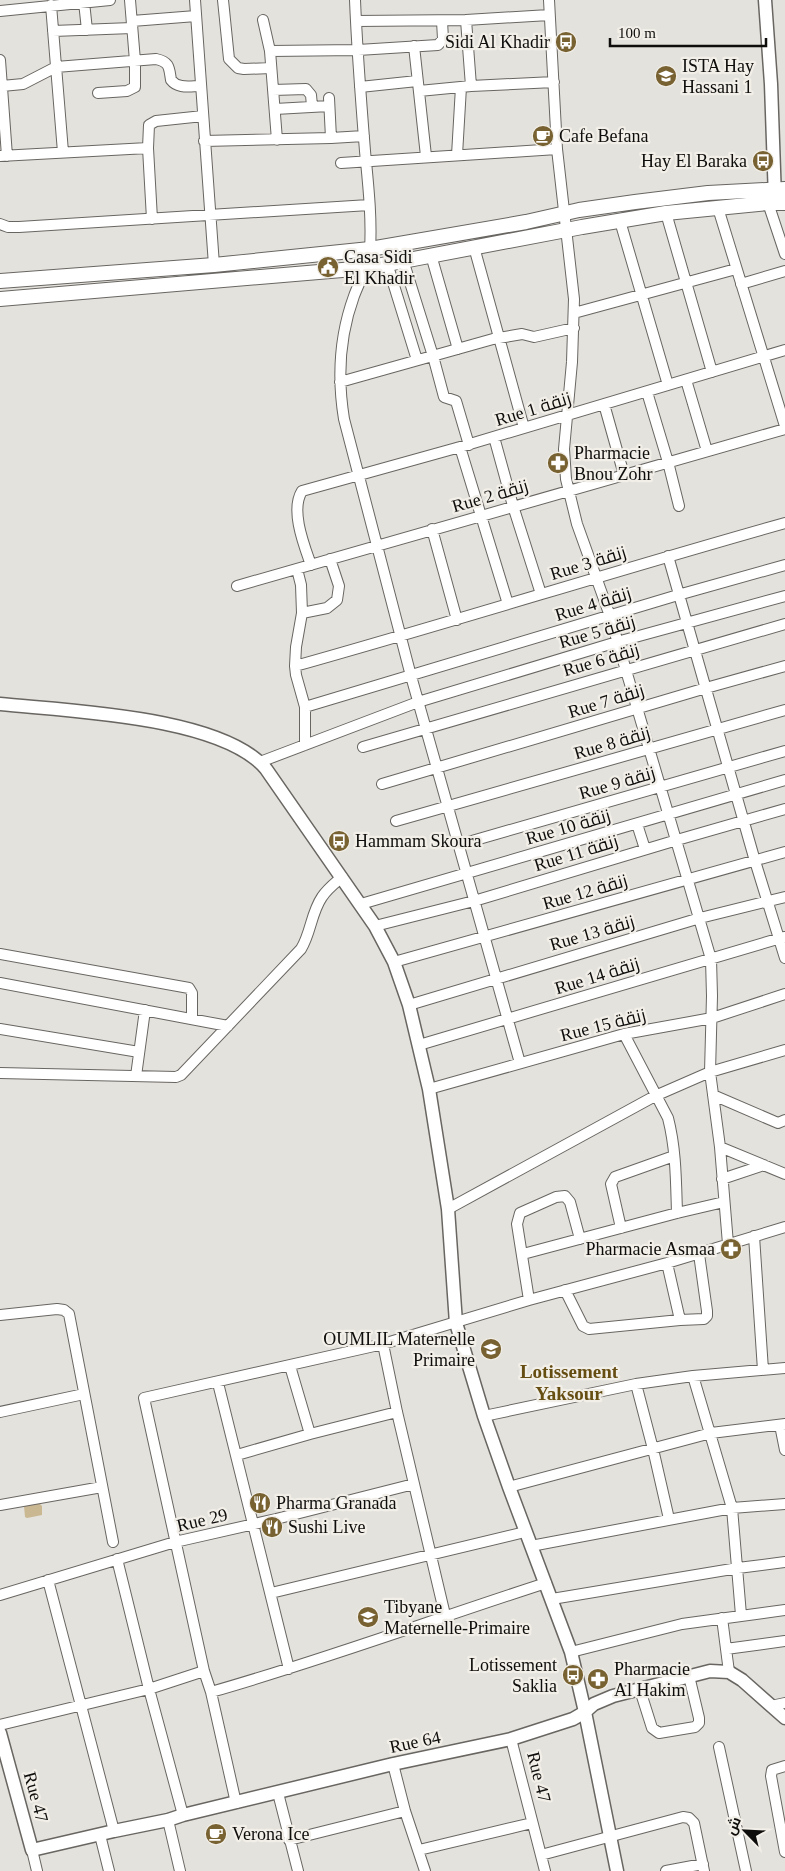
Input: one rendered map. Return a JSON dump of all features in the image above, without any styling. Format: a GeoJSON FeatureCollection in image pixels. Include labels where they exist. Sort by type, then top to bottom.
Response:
{"type":"FeatureCollection","features":[{"type":"Feature","properties":{"kind":"main road"},"geometry":{"type":"LineString","coordinates":[[0,282],[214,265],[370,249],[635,202],[708,193],[780,189]]}},
{"type":"Feature","properties":{"kind":"main road"},"geometry":{"type":"LineString","coordinates":[[0,299],[366,268],[474,246],[620,220],[666,213],[776,203]]}},
{"type":"Feature","properties":{"kind":"street"},"geometry":{"type":"LineString","coordinates":[[0,11],[110,0]]}},
{"type":"Feature","properties":{"kind":"street"},"geometry":{"type":"LineString","coordinates":[[98,93],[133,89],[136,83],[130,0]]}},
{"type":"Feature","properties":{"kind":"street"},"geometry":{"type":"LineString","coordinates":[[195,0],[214,265]]}},
{"type":"Feature","properties":{"kind":"street"},"geometry":{"type":"LineString","coordinates":[[223,0],[229,59],[238,68],[271,68]]}},
{"type":"Feature","properties":{"kind":"street"},"geometry":{"type":"LineString","coordinates":[[355,0],[369,205],[370,249],[366,268],[354,296],[342,335],[339,358],[344,418],[418,702],[520,1063]]}},
{"type":"Feature","properties":{"kind":"street"},"geometry":{"type":"LineString","coordinates":[[548,0],[557,149],[574,313],[564,465],[577,524],[610,616],[711,958],[712,1018],[710,1072],[720,1147],[728,1244]]}},
{"type":"Feature","properties":{"kind":"street"},"geometry":{"type":"LineString","coordinates":[[764,0],[772,114],[780,189],[776,203],[785,254]]}},
{"type":"Feature","properties":{"kind":"street"},"geometry":{"type":"LineString","coordinates":[[84,2],[87,30]]}},
{"type":"Feature","properties":{"kind":"street"},"geometry":{"type":"LineString","coordinates":[[51,5],[63,152]]}},
{"type":"Feature","properties":{"kind":"street"},"geometry":{"type":"LineString","coordinates":[[356,20],[466,20],[549,15]]}},
{"type":"Feature","properties":{"kind":"street"},"geometry":{"type":"LineString","coordinates":[[53,31],[87,30],[196,16]]}},
{"type":"Feature","properties":{"kind":"street"},"geometry":{"type":"LineString","coordinates":[[263,20],[270,51],[277,140]]}},
{"type":"Feature","properties":{"kind":"street"},"geometry":{"type":"LineString","coordinates":[[270,51],[358,50],[440,44],[443,39],[442,20]]}},
{"type":"Feature","properties":{"kind":"street"},"geometry":{"type":"LineString","coordinates":[[466,20],[471,86]]}},
{"type":"Feature","properties":{"kind":"street"},"geometry":{"type":"LineString","coordinates":[[414,46],[426,156]]}},
{"type":"Feature","properties":{"kind":"street"},"geometry":{"type":"LineString","coordinates":[[0,60],[3,156],[148,148]]}},
{"type":"Feature","properties":{"kind":"street"},"geometry":{"type":"LineString","coordinates":[[2,86],[23,84],[56,67],[161,60],[168,64],[171,80],[175,84],[201,86]]}},
{"type":"Feature","properties":{"kind":"street"},"geometry":{"type":"LineString","coordinates":[[360,87],[460,87],[554,82]]}},
{"type":"Feature","properties":{"kind":"street"},"geometry":{"type":"LineString","coordinates":[[457,154],[460,87]]}},
{"type":"Feature","properties":{"kind":"street"},"geometry":{"type":"LineString","coordinates":[[274,90],[306,89],[311,95],[312,106]]}},
{"type":"Feature","properties":{"kind":"street"},"geometry":{"type":"LineString","coordinates":[[275,109],[312,106],[329,102],[331,138]]}},
{"type":"Feature","properties":{"kind":"street"},"geometry":{"type":"LineString","coordinates":[[152,219],[147,128],[151,122],[203,116]]}},
{"type":"Feature","properties":{"kind":"street"},"geometry":{"type":"LineString","coordinates":[[204,141],[364,136]]}},
{"type":"Feature","properties":{"kind":"street"},"geometry":{"type":"LineString","coordinates":[[341,163],[557,149]]}},
{"type":"Feature","properties":{"kind":"street"},"geometry":{"type":"LineString","coordinates":[[0,224],[8,227],[369,205]]}},
{"type":"Feature","properties":{"kind":"street"},"geometry":{"type":"LineString","coordinates":[[718,208],[785,428]]}},
{"type":"Feature","properties":{"kind":"street"},"geometry":{"type":"LineString","coordinates":[[666,213],[712,372]]}},
{"type":"Feature","properties":{"kind":"street"},"geometry":{"type":"LineString","coordinates":[[620,220],[668,386]]}},
{"type":"Feature","properties":{"kind":"street"},"geometry":{"type":"LineString","coordinates":[[474,246],[524,428]]}},
{"type":"Feature","properties":{"kind":"street"},"geometry":{"type":"LineString","coordinates":[[431,255],[458,349]]}},
{"type":"Feature","properties":{"kind":"street"},"geometry":{"type":"LineString","coordinates":[[403,260],[444,397],[456,402],[480,516],[508,604]]}},
{"type":"Feature","properties":{"kind":"street"},"geometry":{"type":"LineString","coordinates":[[388,263],[417,360]]}},
{"type":"Feature","properties":{"kind":"street"},"geometry":{"type":"LineString","coordinates":[[574,313],[736,269]]}},
{"type":"Feature","properties":{"kind":"street"},"geometry":{"type":"LineString","coordinates":[[741,284],[785,271]]}},
{"type":"Feature","properties":{"kind":"street"},"geometry":{"type":"LineString","coordinates":[[340,382],[499,338],[522,334],[534,337],[574,328]]}},
{"type":"Feature","properties":{"kind":"street","name":"Rue 1 زنقة"},"geometry":{"type":"LineString","coordinates":[[311,565],[301,534],[297,506],[298,497],[302,491],[329,485],[568,416],[785,350]]}},
{"type":"Feature","properties":{"kind":"street"},"geometry":{"type":"LineString","coordinates":[[686,380],[707,450]]}},
{"type":"Feature","properties":{"kind":"street"},"geometry":{"type":"LineString","coordinates":[[646,392],[668,462],[679,506]]}},
{"type":"Feature","properties":{"kind":"street"},"geometry":{"type":"LineString","coordinates":[[604,404],[624,475]]}},
{"type":"Feature","properties":{"kind":"street","name":"Rue 2 زنقة"},"geometry":{"type":"LineString","coordinates":[[237,586],[785,428]]}},
{"type":"Feature","properties":{"kind":"street"},"geometry":{"type":"LineString","coordinates":[[494,437],[513,506],[541,594]]}},
{"type":"Feature","properties":{"kind":"street","name":"Rue 3 زنقة"},"geometry":{"type":"LineString","coordinates":[[296,666],[401,637],[596,577],[785,523]]}},
{"type":"Feature","properties":{"kind":"street"},"geometry":{"type":"LineString","coordinates":[[432,530],[458,620]]}},
{"type":"Feature","properties":{"kind":"street"},"geometry":{"type":"LineString","coordinates":[[668,556],[755,860],[782,938],[785,958]]}},
{"type":"Feature","properties":{"kind":"street"},"geometry":{"type":"LineString","coordinates":[[302,612],[327,608],[337,600],[339,586],[330,559]]}},
{"type":"Feature","properties":{"kind":"street","name":"Rue 4 زنقة"},"geometry":{"type":"LineString","coordinates":[[305,706],[785,565]]}},
{"type":"Feature","properties":{"kind":"street"},"geometry":{"type":"LineString","coordinates":[[297,569],[301,585],[302,612],[296,647],[296,675],[305,706],[305,745]]}},
{"type":"Feature","properties":{"kind":"street","name":"Rue 5 زنقة"},"geometry":{"type":"LineString","coordinates":[[260,762],[418,702],[617,642],[785,596]]}},
{"type":"Feature","properties":{"kind":"street","name":"Rue 6 زنقة"},"geometry":{"type":"LineString","coordinates":[[363,746],[785,624]]}},
{"type":"Feature","properties":{"kind":"street","name":"Rue 7 زنقة"},"geometry":{"type":"LineString","coordinates":[[382,784],[785,666]]}},
{"type":"Feature","properties":{"kind":"street"},"geometry":{"type":"LineString","coordinates":[[0,704],[148,721],[213,736],[235,745],[260,762],[375,926],[394,962],[409,1005],[429,1089],[448,1209],[456,1323],[484,1416],[525,1532],[571,1652],[617,1871]]}},
{"type":"Feature","properties":{"kind":"street","name":"Rue 8 زنقة"},"geometry":{"type":"LineString","coordinates":[[396,822],[785,710]]}},
{"type":"Feature","properties":{"kind":"street","name":"Rue 9 زنقة"},"geometry":{"type":"LineString","coordinates":[[458,845],[785,751]]}},
{"type":"Feature","properties":{"kind":"street","name":"Rue 10 زنقة"},"geometry":{"type":"LineString","coordinates":[[360,904],[785,780]]}},
{"type":"Feature","properties":{"kind":"street","name":"Rue 11 زنقة"},"geometry":{"type":"LineString","coordinates":[[375,926],[474,901],[785,809]]}},
{"type":"Feature","properties":{"kind":"street"},"geometry":{"type":"LineString","coordinates":[[636,824],[645,849]]}},
{"type":"Feature","properties":{"kind":"street","name":"Rue 12 زنقة"},"geometry":{"type":"LineString","coordinates":[[394,962],[785,852]]}},
{"type":"Feature","properties":{"kind":"street"},"geometry":{"type":"LineString","coordinates":[[0,1073],[176,1077],[228,1026],[300,949],[305,942],[321,898],[329,888],[342,878]]}},
{"type":"Feature","properties":{"kind":"street","name":"Rue 13 زنقة"},"geometry":{"type":"LineString","coordinates":[[409,1005],[700,918],[785,897]]}},
{"type":"Feature","properties":{"kind":"street","name":"Rue 14 زنقة"},"geometry":{"type":"LineString","coordinates":[[419,1045],[782,938]]}},
{"type":"Feature","properties":{"kind":"street"},"geometry":{"type":"LineString","coordinates":[[0,954],[189,988],[192,993],[192,1019]]}},
{"type":"Feature","properties":{"kind":"street"},"geometry":{"type":"LineString","coordinates":[[0,983],[228,1026]]}},
{"type":"Feature","properties":{"kind":"street","name":"Rue 15 زنقة"},"geometry":{"type":"LineString","coordinates":[[429,1089],[624,1034],[712,1018],[785,994]]}},
{"type":"Feature","properties":{"kind":"street"},"geometry":{"type":"LineString","coordinates":[[136,1076],[145,1010]]}},
{"type":"Feature","properties":{"kind":"street"},"geometry":{"type":"LineString","coordinates":[[0,1029],[139,1052]]}},
{"type":"Feature","properties":{"kind":"street"},"geometry":{"type":"LineString","coordinates":[[624,1034],[668,1118],[672,1133],[677,1212]]}},
{"type":"Feature","properties":{"kind":"street"},"geometry":{"type":"LineString","coordinates":[[448,1209],[656,1096],[710,1072],[785,1050]]}},
{"type":"Feature","properties":{"kind":"street"},"geometry":{"type":"LineString","coordinates":[[713,1095],[778,1123],[785,1120]]}},
{"type":"Feature","properties":{"kind":"street"},"geometry":{"type":"LineString","coordinates":[[720,1147],[785,1174]]}},
{"type":"Feature","properties":{"kind":"street"},"geometry":{"type":"LineString","coordinates":[[621,1228],[611,1184],[612,1180],[615,1177],[674,1156]]}},
{"type":"Feature","properties":{"kind":"street"},"geometry":{"type":"LineString","coordinates":[[722,1179],[764,1165]]}},
{"type":"Feature","properties":{"kind":"street"},"geometry":{"type":"LineString","coordinates":[[529,1300],[517,1224],[518,1215],[556,1196],[565,1196],[570,1202],[580,1239]]}},
{"type":"Feature","properties":{"kind":"street"},"geometry":{"type":"LineString","coordinates":[[523,1254],[677,1212],[724,1202]]}},
{"type":"Feature","properties":{"kind":"street"},"geometry":{"type":"LineString","coordinates":[[236,1803],[211,1692],[204,1671],[144,1398],[383,1344],[529,1300],[698,1254],[785,1227]]}},
{"type":"Feature","properties":{"kind":"street"},"geometry":{"type":"LineString","coordinates":[[754,1236],[763,1370]]}},
{"type":"Feature","properties":{"kind":"street"},"geometry":{"type":"LineString","coordinates":[[565,1290],[583,1326],[589,1329],[704,1319],[707,1316],[698,1254]]}},
{"type":"Feature","properties":{"kind":"street"},"geometry":{"type":"LineString","coordinates":[[667,1263],[680,1320]]}},
{"type":"Feature","properties":{"kind":"street"},"geometry":{"type":"LineString","coordinates":[[0,1315],[57,1309],[64,1310],[69,1314],[113,1542]]}},
{"type":"Feature","properties":{"kind":"street"},"geometry":{"type":"LineString","coordinates":[[383,1344],[396,1412],[445,1615]]}},
{"type":"Feature","properties":{"kind":"street"},"geometry":{"type":"LineString","coordinates":[[290,1366],[310,1434]]}},
{"type":"Feature","properties":{"kind":"street"},"geometry":{"type":"LineString","coordinates":[[484,1416],[636,1384],[693,1376],[785,1368]]}},
{"type":"Feature","properties":{"kind":"street"},"geometry":{"type":"LineString","coordinates":[[693,1376],[732,1508],[741,1615]]}},
{"type":"Feature","properties":{"kind":"street"},"geometry":{"type":"LineString","coordinates":[[218,1382],[289,1670]]}},
{"type":"Feature","properties":{"kind":"street"},"geometry":{"type":"LineString","coordinates":[[636,1384],[669,1519]]}},
{"type":"Feature","properties":{"kind":"street"},"geometry":{"type":"LineString","coordinates":[[0,1412],[84,1394]]}},
{"type":"Feature","properties":{"kind":"street"},"geometry":{"type":"LineString","coordinates":[[237,1455],[396,1412]]}},
{"type":"Feature","properties":{"kind":"street"},"geometry":{"type":"LineString","coordinates":[[509,1487],[711,1433],[783,1425],[785,1450]]}},
{"type":"Feature","properties":{"kind":"street","name":"Rue 29"},"geometry":{"type":"LineString","coordinates":[[0,1595],[175,1542],[414,1484]]}},
{"type":"Feature","properties":{"kind":"street"},"geometry":{"type":"LineString","coordinates":[[0,1505],[102,1487]]}},
{"type":"Feature","properties":{"kind":"street"},"geometry":{"type":"LineString","coordinates":[[531,1546],[732,1508],[785,1504]]}},
{"type":"Feature","properties":{"kind":"street"},"geometry":{"type":"LineString","coordinates":[[271,1593],[525,1532]]}},
{"type":"Feature","properties":{"kind":"street"},"geometry":{"type":"LineString","coordinates":[[117,1559],[183,1815]]}},
{"type":"Feature","properties":{"kind":"street"},"geometry":{"type":"LineString","coordinates":[[552,1599],[785,1562]]}},
{"type":"Feature","properties":{"kind":"street"},"geometry":{"type":"LineString","coordinates":[[48,1580],[114,1831]]}},
{"type":"Feature","properties":{"kind":"street"},"geometry":{"type":"LineString","coordinates":[[211,1692],[289,1670],[445,1615],[546,1583]]}},
{"type":"Feature","properties":{"kind":"street"},"geometry":{"type":"LineString","coordinates":[[571,1652],[682,1624],[785,1610]]}},
{"type":"Feature","properties":{"kind":"street"},"geometry":{"type":"LineString","coordinates":[[722,1618],[729,1672],[785,1718]]}},
{"type":"Feature","properties":{"kind":"street"},"geometry":{"type":"LineString","coordinates":[[726,1649],[785,1641]]}},
{"type":"Feature","properties":{"kind":"street"},"geometry":{"type":"LineString","coordinates":[[0,1725],[149,1689],[204,1671]]}},
{"type":"Feature","properties":{"kind":"street","name":"Rue 64"},"geometry":{"type":"LineString","coordinates":[[32,1850],[168,1820],[393,1764],[511,1740],[561,1724],[603,1700],[710,1671],[729,1672]]}},
{"type":"Feature","properties":{"kind":"street"},"geometry":{"type":"LineString","coordinates":[[640,1690],[652,1728],[655,1731],[659,1733],[695,1727],[699,1723],[699,1718],[689,1676]]}},
{"type":"Feature","properties":{"kind":"street"},"geometry":{"type":"LineString","coordinates":[[771,1706],[785,1703]]}},
{"type":"Feature","properties":{"kind":"street","name":"Rue 47"},"geometry":{"type":"LineString","coordinates":[[0,1733],[37,1871]]}},
{"type":"Feature","properties":{"kind":"street","name":"Rue 47"},"geometry":{"type":"LineString","coordinates":[[511,1740],[545,1871]]}},
{"type":"Feature","properties":{"kind":"street"},"geometry":{"type":"LineString","coordinates":[[719,1747],[746,1871]]}},
{"type":"Feature","properties":{"kind":"street"},"geometry":{"type":"LineString","coordinates":[[393,1764],[405,1811],[425,1871]]}},
{"type":"Feature","properties":{"kind":"street"},"geometry":{"type":"LineString","coordinates":[[785,1766],[772,1770],[785,1852]]}},
{"type":"Feature","properties":{"kind":"street"},"geometry":{"type":"LineString","coordinates":[[278,1793],[298,1871]]}},
{"type":"Feature","properties":{"kind":"street"},"geometry":{"type":"LineString","coordinates":[[290,1840],[405,1811]]}},
{"type":"Feature","properties":{"kind":"street"},"geometry":{"type":"LineString","coordinates":[[541,1855],[683,1817],[689,1818],[694,1823],[704,1867],[666,1871]]}},
{"type":"Feature","properties":{"kind":"street"},"geometry":{"type":"LineString","coordinates":[[168,1820],[180,1871]]}},
{"type":"Feature","properties":{"kind":"street"},"geometry":{"type":"LineString","coordinates":[[419,1850],[532,1823]]}},
{"type":"Feature","properties":{"kind":"street"},"geometry":{"type":"LineString","coordinates":[[100,1835],[109,1871]]}},
{"type":"Feature","properties":{"kind":"shaded area"},"geometry":{"type":"Polygon","coordinates":[[[39,1503],[42,1506],[42,1515],[25,1517],[24,1506],[39,1503]]]}},
{"type":"Feature","properties":{"kind":"place","name":"Sidi Al Khadir"},"geometry":{"type":"Point","coordinates":[566,42]}},
{"type":"Feature","properties":{"kind":"place","name":"ISTA Hay Hassani 1"},"geometry":{"type":"Point","coordinates":[666,76]}},
{"type":"Feature","properties":{"kind":"place","name":"Cafe Befana"},"geometry":{"type":"Point","coordinates":[543,136]}},
{"type":"Feature","properties":{"kind":"place","name":"Hay El Baraka"},"geometry":{"type":"Point","coordinates":[763,161]}},
{"type":"Feature","properties":{"kind":"place","name":"Casa Sidi El Khadir"},"geometry":{"type":"Point","coordinates":[328,267]}},
{"type":"Feature","properties":{"kind":"place","name":"Pharmacie Bnou Zohr"},"geometry":{"type":"Point","coordinates":[558,463]}},
{"type":"Feature","properties":{"kind":"place","name":"Hammam Skoura"},"geometry":{"type":"Point","coordinates":[339,841]}},
{"type":"Feature","properties":{"kind":"place","name":"Pharmacie Asmaa"},"geometry":{"type":"Point","coordinates":[731,1249]}},
{"type":"Feature","properties":{"kind":"place","name":"OUMLIL Maternelle Primaire"},"geometry":{"type":"Point","coordinates":[491,1349]}},
{"type":"Feature","properties":{"kind":"place","name":"Pharma Granada"},"geometry":{"type":"Point","coordinates":[260,1503]}},
{"type":"Feature","properties":{"kind":"place","name":"Sushi Live"},"geometry":{"type":"Point","coordinates":[272,1527]}},
{"type":"Feature","properties":{"kind":"place","name":"Tibyane Maternelle-Primaire"},"geometry":{"type":"Point","coordinates":[368,1617]}},
{"type":"Feature","properties":{"kind":"place","name":"Lotissement Saklia"},"geometry":{"type":"Point","coordinates":[573,1675]}},
{"type":"Feature","properties":{"kind":"place","name":"Pharmacie Al Hakim"},"geometry":{"type":"Point","coordinates":[598,1679]}},
{"type":"Feature","properties":{"kind":"place","name":"Verona Ice"},"geometry":{"type":"Point","coordinates":[216,1834]}},
{"type":"Feature","properties":{"kind":"district","name":"Lotissement Yaksour"},"geometry":{"type":"Point","coordinates":[569,1382]}}]}
